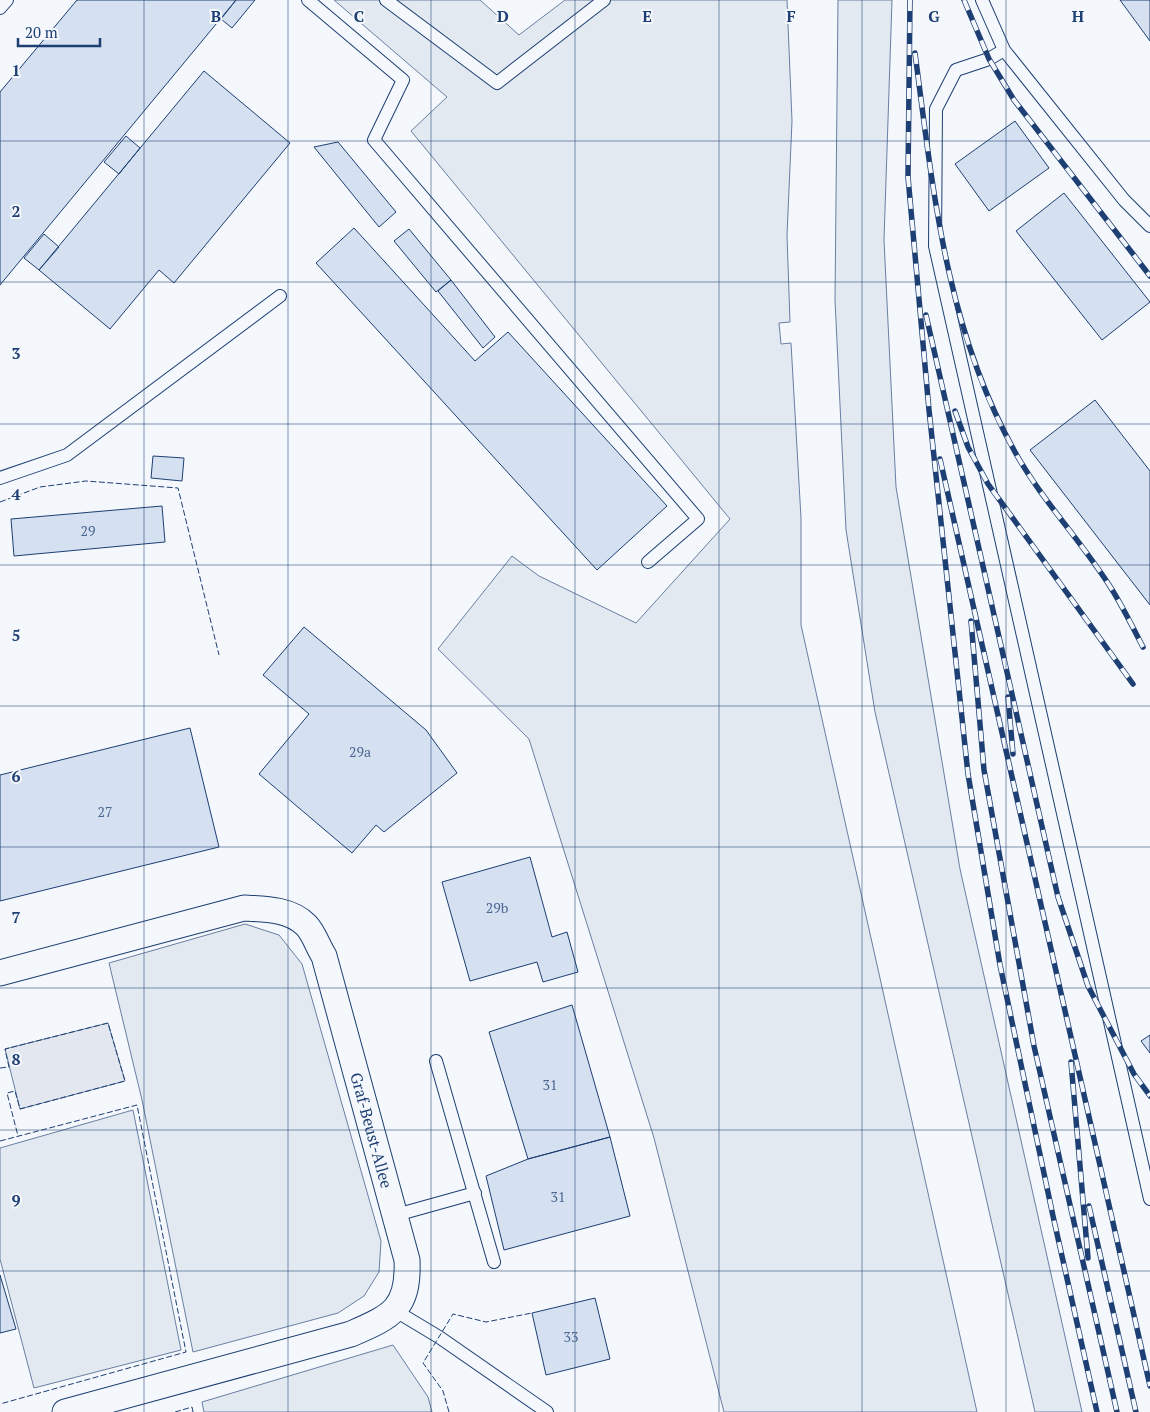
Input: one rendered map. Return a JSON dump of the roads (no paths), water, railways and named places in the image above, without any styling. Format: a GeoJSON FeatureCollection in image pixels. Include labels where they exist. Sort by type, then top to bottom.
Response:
{"type":"FeatureCollection","features":[{"type":"Feature","properties":{"kind":"street","name":"Graf-Beust-Allee"},"geometry":{"type":"LineString","coordinates":[[0,973],[244,908],[273,909],[289,915],[306,925],[324,956],[407,1260],[408,1280],[401,1302],[387,1318],[351,1334],[65,1412]]}},
{"type":"Feature","properties":{"kind":"lane"},"geometry":{"type":"LineString","coordinates":[[308,0],[403,80],[374,140],[698,519],[648,562]]}},
{"type":"Feature","properties":{"kind":"lane"},"geometry":{"type":"LineString","coordinates":[[386,0],[497,83],[604,0]]}},
{"type":"Feature","properties":{"kind":"lane"},"geometry":{"type":"LineString","coordinates":[[982,0],[1004,50],[1124,200],[1150,226]]}},
{"type":"Feature","properties":{"kind":"lane"},"geometry":{"type":"LineString","coordinates":[[1004,50],[989,58],[956,70],[936,109],[935,246],[1150,1199]]}},
{"type":"Feature","properties":{"kind":"lane"},"geometry":{"type":"LineString","coordinates":[[0,478],[67,455],[280,296]]}},
{"type":"Feature","properties":{"kind":"lane"},"geometry":{"type":"LineString","coordinates":[[436,1061],[494,1262]]}},
{"type":"Feature","properties":{"kind":"lane"},"geometry":{"type":"LineString","coordinates":[[396,1216],[475,1193]]}},
{"type":"Feature","properties":{"kind":"lane"},"geometry":{"type":"LineString","coordinates":[[394,1310],[439,1337],[547,1412]]}},
{"type":"Feature","properties":{"kind":"railway"},"geometry":{"type":"LineString","coordinates":[[910,0],[908,177],[929,410],[968,774],[1000,965],[1097,1412]]}},
{"type":"Feature","properties":{"kind":"railway"},"geometry":{"type":"LineString","coordinates":[[964,0],[989,59],[1014,100],[1150,276]]}},
{"type":"Feature","properties":{"kind":"railway"},"geometry":{"type":"LineString","coordinates":[[915,53],[936,207],[958,308],[973,357],[992,405],[1015,452],[1037,487],[1100,571],[1124,610],[1143,647]]}},
{"type":"Feature","properties":{"kind":"railway"},"geometry":{"type":"LineString","coordinates":[[926,315],[1058,897],[1088,986],[1134,1074],[1150,1096]]}},
{"type":"Feature","properties":{"kind":"railway"},"geometry":{"type":"LineString","coordinates":[[955,411],[968,447],[988,484],[1133,684]]}},
{"type":"Feature","properties":{"kind":"railway"},"geometry":{"type":"LineString","coordinates":[[940,459],[1150,1386]]}},
{"type":"Feature","properties":{"kind":"railway"},"geometry":{"type":"LineString","coordinates":[[971,621],[984,770],[1034,1046],[1117,1412]]}},
{"type":"Feature","properties":{"kind":"railway"},"geometry":{"type":"LineString","coordinates":[[1008,697],[1013,754]]}},
{"type":"Feature","properties":{"kind":"railway"},"geometry":{"type":"LineString","coordinates":[[1071,1062],[1088,1258]]}},
{"type":"Feature","properties":{"kind":"railway"},"geometry":{"type":"LineString","coordinates":[[1089,1206],[1136,1412]]}}]}
